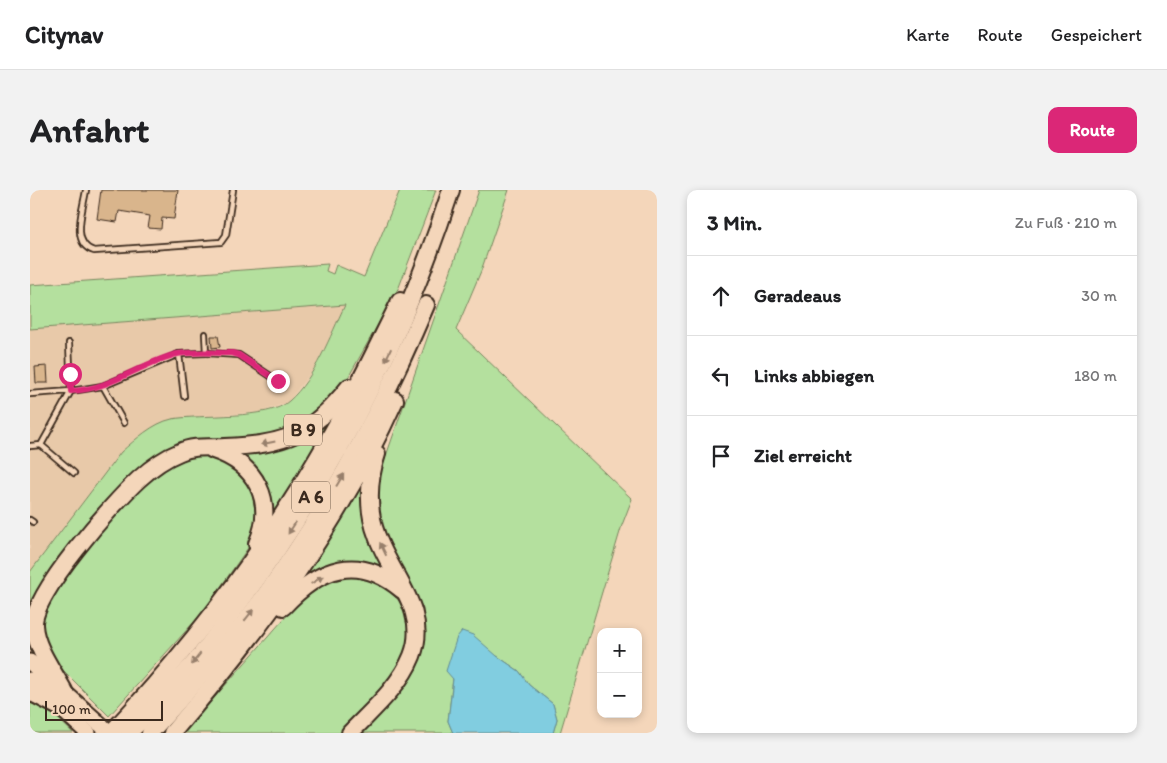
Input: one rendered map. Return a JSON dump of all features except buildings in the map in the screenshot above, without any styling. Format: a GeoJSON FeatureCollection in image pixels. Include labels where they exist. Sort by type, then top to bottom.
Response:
{"type":"FeatureCollection","features":[{"type":"Feature","properties":{"kind":"highway","name":"A 6"},"geometry":{"type":"LineString","coordinates":[[120,731],[192,665],[272,557],[301,513],[346,437],[388,356],[438,229],[451,190]]}},
{"type":"Feature","properties":{"kind":"highway"},"geometry":{"type":"LineString","coordinates":[[30,662],[64,690],[120,731],[183,653],[246,570],[317,459],[371,360],[424,248],[438,229]]}},
{"type":"Feature","properties":{"kind":"highway","name":"A 6"},"geometry":{"type":"LineString","coordinates":[[150,733],[206,670],[262,599],[316,518],[352,459],[383,401],[426,306],[421,338],[388,416]]}},
{"type":"Feature","properties":{"kind":"highway","name":"B 9"},"geometry":{"type":"LineString","coordinates":[[208,448],[266,445],[288,438],[306,429],[323,417],[371,360]]}},
{"type":"Feature","properties":{"kind":"highway"},"geometry":{"type":"LineString","coordinates":[[350,733],[394,685],[412,655],[417,635],[414,610],[379,543],[370,506],[371,474],[388,416]]}},
{"type":"Feature","properties":{"kind":"highway"},"geometry":{"type":"LineString","coordinates":[[172,733],[254,634],[336,513],[388,416]]}},
{"type":"Feature","properties":{"kind":"highway"},"geometry":{"type":"LineString","coordinates":[[64,690],[38,643],[34,625],[37,606],[55,578],[118,501],[139,479],[154,466],[182,450],[194,447],[208,448]]}},
{"type":"Feature","properties":{"kind":"highway","name":"A 6"},"geometry":{"type":"LineString","coordinates":[[208,448],[226,454],[242,464],[257,482],[263,498],[263,523],[246,570]]}},
{"type":"Feature","properties":{"kind":"highway"},"geometry":{"type":"LineString","coordinates":[[254,634],[299,592],[322,576],[338,570],[361,568],[377,572],[405,592]]}},
{"type":"Feature","properties":{"kind":"highway"},"geometry":{"type":"LineString","coordinates":[[30,598],[55,578]]}},
{"type":"Feature","properties":{"kind":"highway"},"geometry":{"type":"LineString","coordinates":[[30,680],[88,733]]}},
{"type":"Feature","properties":{"kind":"highway"},"geometry":{"type":"LineString","coordinates":[[30,692],[61,708]]}},
{"type":"Feature","properties":{"kind":"lane"},"geometry":{"type":"LineString","coordinates":[[86,190],[79,235],[82,244],[94,251],[221,242],[226,235],[233,190]]}},
{"type":"Feature","properties":{"kind":"lane"},"geometry":{"type":"LineString","coordinates":[[205,334],[206,353]]}},
{"type":"Feature","properties":{"kind":"lane"},"geometry":{"type":"LineString","coordinates":[[41,445],[71,391],[69,343]]}},
{"type":"Feature","properties":{"kind":"lane"},"geometry":{"type":"LineString","coordinates":[[179,354],[184,396]]}},
{"type":"Feature","properties":{"kind":"lane"},"geometry":{"type":"LineString","coordinates":[[30,394],[103,386],[179,354],[239,355],[278,381]]}},
{"type":"Feature","properties":{"kind":"lane"},"geometry":{"type":"LineString","coordinates":[[103,386],[124,422]]}},
{"type":"Feature","properties":{"kind":"lane"},"geometry":{"type":"LineString","coordinates":[[30,446],[41,445],[74,473]]}},
{"type":"Feature","properties":{"kind":"shaded area"},"geometry":{"type":"Polygon","coordinates":[[[346,305],[314,369],[288,402],[262,412],[171,419],[139,436],[121,452],[30,572],[30,329],[346,305]]]}},
{"type":"Feature","properties":{"kind":"green space"},"geometry":{"type":"Polygon","coordinates":[[[400,190],[436,190],[399,287],[349,376],[327,402],[301,425],[257,440],[212,439],[209,458],[231,466],[250,485],[257,520],[250,545],[203,612],[109,716],[54,661],[37,656],[30,650],[30,572],[121,452],[151,428],[172,419],[251,414],[279,407],[289,401],[307,381],[314,369],[345,305],[30,329],[30,285],[328,264],[326,271],[333,274],[336,265],[364,277],[400,190]]]}},
{"type":"Feature","properties":{"kind":"green space"},"geometry":{"type":"Polygon","coordinates":[[[479,190],[509,190],[481,271],[456,330],[632,499],[622,525],[560,733],[553,733],[557,719],[553,704],[529,685],[519,671],[497,656],[453,678],[448,721],[453,733],[360,733],[411,677],[425,639],[423,609],[380,523],[379,476],[479,190]]]}},
{"type":"Feature","properties":{"kind":"green space"},"geometry":{"type":"Polygon","coordinates":[[[335,414],[273,519],[236,451],[335,414]]]}},
{"type":"Feature","properties":{"kind":"green space"},"geometry":{"type":"Polygon","coordinates":[[[366,474],[389,568],[301,581],[366,474]]]}},
{"type":"Feature","properties":{"kind":"green space"},"geometry":{"type":"Polygon","coordinates":[[[357,573],[385,584],[407,611],[409,638],[401,664],[384,689],[341,733],[183,733],[290,612],[322,583],[357,573]]]}},
{"type":"Feature","properties":{"kind":"green space"},"geometry":{"type":"Polygon","coordinates":[[[30,697],[46,707],[73,733],[30,733],[30,697]]]}},
{"type":"Feature","properties":{"kind":"water"},"geometry":{"type":"Polygon","coordinates":[[[462,631],[473,635],[497,656],[519,671],[529,685],[553,704],[557,719],[553,733],[453,733],[448,721],[453,679],[446,671],[457,637],[462,631]]]}},
{"type":"Feature","properties":{"kind":"route"},"geometry":{"type":"LineString","coordinates":[[70,374],[71,391],[84,391],[103,386],[127,374],[179,354],[232,353],[239,355],[278,381]]}}]}
